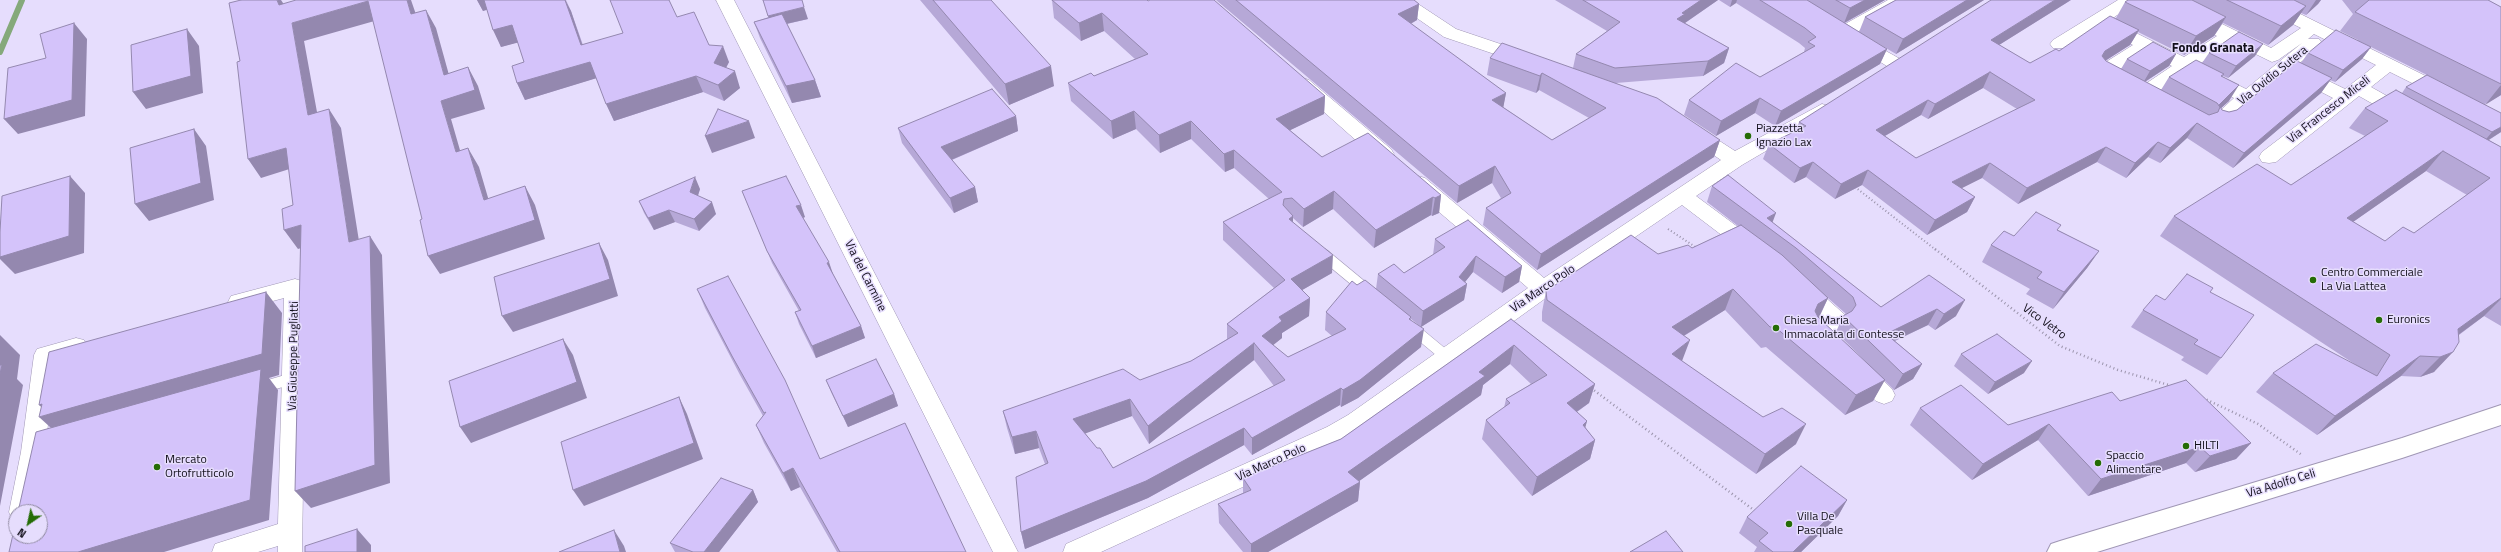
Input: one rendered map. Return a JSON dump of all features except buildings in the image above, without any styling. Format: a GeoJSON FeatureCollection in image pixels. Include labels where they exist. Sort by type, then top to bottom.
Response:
{"type":"FeatureCollection","features":[{"type":"Feature","properties":{"kind":"main road","name":"Via Adolfo Celi"},"geometry":{"type":"LineString","coordinates":[[2060,552],[2501,415]]}},
{"type":"Feature","properties":{"kind":"street","name":"Via del Carmine"},"geometry":{"type":"LineString","coordinates":[[725,0],[1006,552]]}},
{"type":"Feature","properties":{"kind":"street"},"geometry":{"type":"LineString","coordinates":[[1400,0],[1450,32],[1537,63]]}},
{"type":"Feature","properties":{"kind":"street"},"geometry":{"type":"LineString","coordinates":[[1896,64],[1838,28],[1901,0]]}},
{"type":"Feature","properties":{"kind":"street"},"geometry":{"type":"LineString","coordinates":[[2059,44],[2130,0]]}},
{"type":"Feature","properties":{"kind":"street"},"geometry":{"type":"LineString","coordinates":[[2160,0],[2278,61],[2421,122]]}},
{"type":"Feature","properties":{"kind":"street"},"geometry":{"type":"LineString","coordinates":[[2259,0],[2461,101]]}},
{"type":"Feature","properties":{"kind":"street"},"geometry":{"type":"LineString","coordinates":[[2098,20],[2247,97]]}},
{"type":"Feature","properties":{"kind":"street","name":"Via Ovidio Sutera"},"geometry":{"type":"LineString","coordinates":[[2219,120],[2247,97],[2278,61],[2320,30]]}},
{"type":"Feature","properties":{"kind":"street"},"geometry":{"type":"LineString","coordinates":[[2144,93],[2230,35]]}},
{"type":"Feature","properties":{"kind":"street"},"geometry":{"type":"LineString","coordinates":[[2145,44],[2104,71],[2164,104]]}},
{"type":"Feature","properties":{"kind":"street"},"geometry":{"type":"LineString","coordinates":[[1876,76],[1915,52]]}},
{"type":"Feature","properties":{"kind":"street","name":"Via Francesco Miceli"},"geometry":{"type":"LineString","coordinates":[[2269,157],[2389,64]]}},
{"type":"Feature","properties":{"kind":"street"},"geometry":{"type":"LineString","coordinates":[[1288,72],[1543,289]]}},
{"type":"Feature","properties":{"kind":"street","name":"Via Marco Polo"},"geometry":{"type":"LineString","coordinates":[[1075,552],[1335,434],[1401,391],[1543,289],[1735,160],[1837,101]]}},
{"type":"Feature","properties":{"kind":"street"},"geometry":{"type":"LineString","coordinates":[[1678,121],[1735,160]]}},
{"type":"Feature","properties":{"kind":"street"},"geometry":{"type":"LineString","coordinates":[[1683,196],[1769,261]]}},
{"type":"Feature","properties":{"kind":"street"},"geometry":{"type":"LineString","coordinates":[[1786,275],[1836,320],[1818,331],[1884,395]]}},
{"type":"Feature","properties":{"kind":"street","name":"Via Giuseppe Pugliatti"},"geometry":{"type":"LineString","coordinates":[[219,308],[296,287],[291,542],[224,552]]}},
{"type":"Feature","properties":{"kind":"street"},"geometry":{"type":"LineString","coordinates":[[24,504],[41,450],[44,355],[98,340]]}},
{"type":"Feature","properties":{"kind":"lane"},"geometry":{"type":"LineString","coordinates":[[1317,248],[1340,270],[1376,298]]}},
{"type":"Feature","properties":{"kind":"lane"},"geometry":{"type":"LineString","coordinates":[[1405,322],[1447,357]]}},
{"type":"Feature","properties":{"kind":"lane"},"geometry":{"type":"LineString","coordinates":[[248,391],[294,378]]}},
{"type":"Feature","properties":{"kind":"path","name":"Vico Vetro"},"geometry":{"type":"LineString","coordinates":[[1851,184],[2060,346],[2118,370],[2176,387]]}},
{"type":"Feature","properties":{"kind":"path"},"geometry":{"type":"LineString","coordinates":[[1668,229],[1696,248],[1728,229]]}},
{"type":"Feature","properties":{"kind":"path"},"geometry":{"type":"LineString","coordinates":[[1584,383],[1755,511]]}},
{"type":"Feature","properties":{"kind":"path"},"geometry":{"type":"LineString","coordinates":[[2196,395],[2258,424],[2324,471]]}},
{"type":"Feature","properties":{"kind":"waterway"},"geometry":{"type":"LineString","coordinates":[[0,52],[22,0]]}},
{"type":"Feature","properties":{"kind":"place","name":"Piazzetta Ignazio Lax"},"geometry":{"type":"Point","coordinates":[1748,136]}},
{"type":"Feature","properties":{"kind":"place","name":"Centro Commerciale La Via Lattea"},"geometry":{"type":"Point","coordinates":[2313,280]}},
{"type":"Feature","properties":{"kind":"place","name":"Euronics"},"geometry":{"type":"Point","coordinates":[2379,320]}},
{"type":"Feature","properties":{"kind":"place","name":"Chiesa Maria Immacolata di Contesse"},"geometry":{"type":"Point","coordinates":[1776,328]}},
{"type":"Feature","properties":{"kind":"place","name":"HILTI"},"geometry":{"type":"Point","coordinates":[2186,446]}},
{"type":"Feature","properties":{"kind":"place","name":"Spaccio Alimentare"},"geometry":{"type":"Point","coordinates":[2098,463]}},
{"type":"Feature","properties":{"kind":"place","name":"Mercato Ortofrutticolo"},"geometry":{"type":"Point","coordinates":[157,467]}},
{"type":"Feature","properties":{"kind":"place","name":"Villa De Pasquale"},"geometry":{"type":"Point","coordinates":[1789,524]}},
{"type":"Feature","properties":{"kind":"district","name":"Fondo Granata"},"geometry":{"type":"Point","coordinates":[2213,49]}}]}
